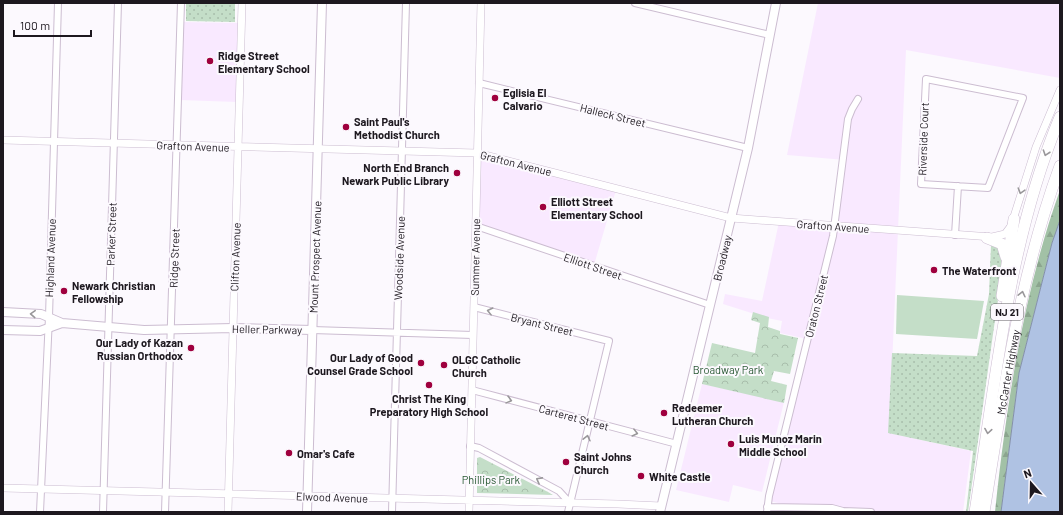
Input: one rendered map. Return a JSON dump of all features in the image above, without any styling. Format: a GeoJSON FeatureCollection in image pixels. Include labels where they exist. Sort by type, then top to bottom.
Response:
{"type":"FeatureCollection","features":[{"type":"Feature","properties":{"kind":"highway","name":"NJ 21"},"geometry":{"type":"LineString","coordinates":[[975,512],[1019,244],[1040,171],[1060,117]]}},
{"type":"Feature","properties":{"kind":"highway","name":"McCarter Highway"},"geometry":{"type":"LineString","coordinates":[[984,512],[1024,283],[1039,229],[1060,166]]}},
{"type":"Feature","properties":{"kind":"highway"},"geometry":{"type":"LineString","coordinates":[[994,392],[1006,262],[1014,219]]}},
{"type":"Feature","properties":{"kind":"highway"},"geometry":{"type":"LineString","coordinates":[[988,238],[1002,244],[1006,253],[1006,262]]}},
{"type":"Feature","properties":{"kind":"highway"},"geometry":{"type":"LineString","coordinates":[[991,512],[1002,403]]}},
{"type":"Feature","properties":{"kind":"main road","name":"Mount Prospect Avenue"},"geometry":{"type":"LineString","coordinates":[[307,512],[322,3]]}},
{"type":"Feature","properties":{"kind":"main road","name":"Broadway"},"geometry":{"type":"LineString","coordinates":[[661,509],[748,148],[776,3]]}},
{"type":"Feature","properties":{"kind":"main road","name":"Heller Parkway"},"geometry":{"type":"LineString","coordinates":[[3,312],[41,314],[62,323],[108,328],[171,330],[233,328],[312,330]]}},
{"type":"Feature","properties":{"kind":"main road"},"geometry":{"type":"LineString","coordinates":[[3,330],[40,331],[48,330],[62,323]]}},
{"type":"Feature","properties":{"kind":"street","name":"Highland Avenue"},"geometry":{"type":"LineString","coordinates":[[40,512],[49,317],[58,3]]}},
{"type":"Feature","properties":{"kind":"street","name":"Parker Street"},"geometry":{"type":"LineString","coordinates":[[103,512],[118,3]]}},
{"type":"Feature","properties":{"kind":"street","name":"Ridge Street"},"geometry":{"type":"LineString","coordinates":[[165,512],[181,3]]}},
{"type":"Feature","properties":{"kind":"street","name":"Clifton Avenue"},"geometry":{"type":"LineString","coordinates":[[228,512],[242,3]]}},
{"type":"Feature","properties":{"kind":"street","name":"Woodside Avenue"},"geometry":{"type":"LineString","coordinates":[[392,512],[406,3]]}},
{"type":"Feature","properties":{"kind":"street","name":"Summer Avenue"},"geometry":{"type":"LineString","coordinates":[[469,512],[481,3]]}},
{"type":"Feature","properties":{"kind":"street"},"geometry":{"type":"LineString","coordinates":[[635,3],[770,35]]}},
{"type":"Feature","properties":{"kind":"street","name":"Riverside Court"},"geometry":{"type":"LineString","coordinates":[[926,79],[1023,98],[988,188],[958,186],[922,184],[926,79]]}},
{"type":"Feature","properties":{"kind":"street","name":"Halleck Street"},"geometry":{"type":"LineString","coordinates":[[479,83],[748,148]]}},
{"type":"Feature","properties":{"kind":"street"},"geometry":{"type":"LineString","coordinates":[[1014,219],[1036,147],[1060,90]]}},
{"type":"Feature","properties":{"kind":"street","name":"Oraton Street"},"geometry":{"type":"LineString","coordinates":[[767,509],[835,226],[848,119],[858,100]]}},
{"type":"Feature","properties":{"kind":"street","name":"Grafton Avenue"},"geometry":{"type":"LineString","coordinates":[[3,140],[477,153],[731,218],[988,238],[1005,234],[1012,226],[1014,219]]}},
{"type":"Feature","properties":{"kind":"street"},"geometry":{"type":"LineString","coordinates":[[955,235],[958,186]]}},
{"type":"Feature","properties":{"kind":"street","name":"Elliott Street"},"geometry":{"type":"LineString","coordinates":[[476,226],[710,305]]}},
{"type":"Feature","properties":{"kind":"street","name":"Bryant Street"},"geometry":{"type":"LineString","coordinates":[[474,306],[610,341],[590,422]]}},
{"type":"Feature","properties":{"kind":"street","name":"Heller Parkway"},"geometry":{"type":"LineString","coordinates":[[312,330],[397,334],[473,335]]}},
{"type":"Feature","properties":{"kind":"street","name":"Carteret Street"},"geometry":{"type":"LineString","coordinates":[[472,390],[677,444]]}},
{"type":"Feature","properties":{"kind":"street"},"geometry":{"type":"LineString","coordinates":[[568,512],[590,422]]}},
{"type":"Feature","properties":{"kind":"street"},"geometry":{"type":"LineString","coordinates":[[470,446],[477,447],[559,491],[570,503]]}},
{"type":"Feature","properties":{"kind":"street","name":"Elwood Avenue"},"geometry":{"type":"LineString","coordinates":[[3,488],[570,503],[661,509]]}},
{"type":"Feature","properties":{"kind":"street"},"geometry":{"type":"LineString","coordinates":[[767,509],[871,512]]}},
{"type":"Feature","properties":{"kind":"shaded area"},"geometry":{"type":"Polygon","coordinates":[[[818,3],[1060,3],[1060,78],[906,50],[889,433],[971,451],[963,512],[819,512],[769,501],[807,339],[780,333],[782,321],[767,318],[723,304],[725,294],[762,301],[779,222],[835,227],[845,160],[787,155],[818,3]]]}},
{"type":"Feature","properties":{"kind":"shaded area","name":"Ridge Street Elementary School"},"geometry":{"type":"Polygon","coordinates":[[[182,22],[240,23],[237,102],[180,100],[182,22]]]}},
{"type":"Feature","properties":{"kind":"shaded area","name":"Elliott Street Elementary School"},"geometry":{"type":"Polygon","coordinates":[[[477,154],[616,190],[594,265],[476,225],[477,154]]]}},
{"type":"Feature","properties":{"kind":"shaded area","name":"Luis Munoz Marin Middle School"},"geometry":{"type":"Polygon","coordinates":[[[702,384],[784,402],[762,492],[733,485],[729,502],[676,490],[702,384]]]}},
{"type":"Feature","properties":{"kind":"green space"},"geometry":{"type":"Polygon","coordinates":[[[186,3],[235,3],[235,22],[186,21],[186,3]]]}},
{"type":"Feature","properties":{"kind":"green space"},"geometry":{"type":"Polygon","coordinates":[[[1060,190],[1060,220],[1052,243],[1019,373],[1001,512],[995,512],[999,472],[1018,349],[1036,268],[1047,228],[1060,190]]]}},
{"type":"Feature","properties":{"kind":"green space"},"geometry":{"type":"Polygon","coordinates":[[[991,245],[997,245],[1003,263],[968,512],[966,512],[973,451],[888,433],[892,353],[977,356],[989,294],[991,245]]]}},
{"type":"Feature","properties":{"kind":"green space"},"geometry":{"type":"Polygon","coordinates":[[[897,295],[984,301],[977,339],[896,334],[897,295]]]}},
{"type":"Feature","properties":{"kind":"green space","name":"Broadway Park"},"geometry":{"type":"Polygon","coordinates":[[[753,312],[769,317],[768,327],[780,331],[780,334],[798,338],[790,374],[774,371],[771,381],[787,385],[784,403],[702,384],[712,343],[755,353],[760,323],[751,320],[753,312]]]}},
{"type":"Feature","properties":{"kind":"green space","name":"Phillips Park"},"geometry":{"type":"Polygon","coordinates":[[[480,457],[553,495],[477,493],[477,458],[480,457]]]}},
{"type":"Feature","properties":{"kind":"water"},"geometry":{"type":"Polygon","coordinates":[[[1060,220],[1060,512],[1001,512],[1019,373],[1052,243],[1060,220]]]}},
{"type":"Feature","properties":{"kind":"place","name":"Ridge Street Elementary School"},"geometry":{"type":"Point","coordinates":[210,61]}},
{"type":"Feature","properties":{"kind":"place","name":"Eglisia El Calvario"},"geometry":{"type":"Point","coordinates":[495,98]}},
{"type":"Feature","properties":{"kind":"place","name":"Saint Paul's Methodist Church"},"geometry":{"type":"Point","coordinates":[346,127]}},
{"type":"Feature","properties":{"kind":"place","name":"North End Branch Newark Public Library"},"geometry":{"type":"Point","coordinates":[457,173]}},
{"type":"Feature","properties":{"kind":"place","name":"Elliott Street Elementary School"},"geometry":{"type":"Point","coordinates":[543,207]}},
{"type":"Feature","properties":{"kind":"place","name":"The Waterfront"},"geometry":{"type":"Point","coordinates":[934,270]}},
{"type":"Feature","properties":{"kind":"place","name":"Newark Christian Fellowship"},"geometry":{"type":"Point","coordinates":[64,291]}},
{"type":"Feature","properties":{"kind":"place","name":"Our Lady of Kazan Russian Orthodox"},"geometry":{"type":"Point","coordinates":[191,348]}},
{"type":"Feature","properties":{"kind":"place","name":"Our Lady of Good Counsel Grade School"},"geometry":{"type":"Point","coordinates":[421,363]}},
{"type":"Feature","properties":{"kind":"place","name":"OLGC Catholic Church"},"geometry":{"type":"Point","coordinates":[444,365]}},
{"type":"Feature","properties":{"kind":"place","name":"Christ The King Preparatory High School"},"geometry":{"type":"Point","coordinates":[429,385]}},
{"type":"Feature","properties":{"kind":"place","name":"Redeemer Lutheran Church"},"geometry":{"type":"Point","coordinates":[664,413]}},
{"type":"Feature","properties":{"kind":"place","name":"Luis Munoz Marin Middle School"},"geometry":{"type":"Point","coordinates":[731,444]}},
{"type":"Feature","properties":{"kind":"place","name":"Omar's Cafe"},"geometry":{"type":"Point","coordinates":[289,453]}},
{"type":"Feature","properties":{"kind":"place","name":"Saint Johns Church"},"geometry":{"type":"Point","coordinates":[566,462]}},
{"type":"Feature","properties":{"kind":"place","name":"White Castle"},"geometry":{"type":"Point","coordinates":[641,476]}}]}
